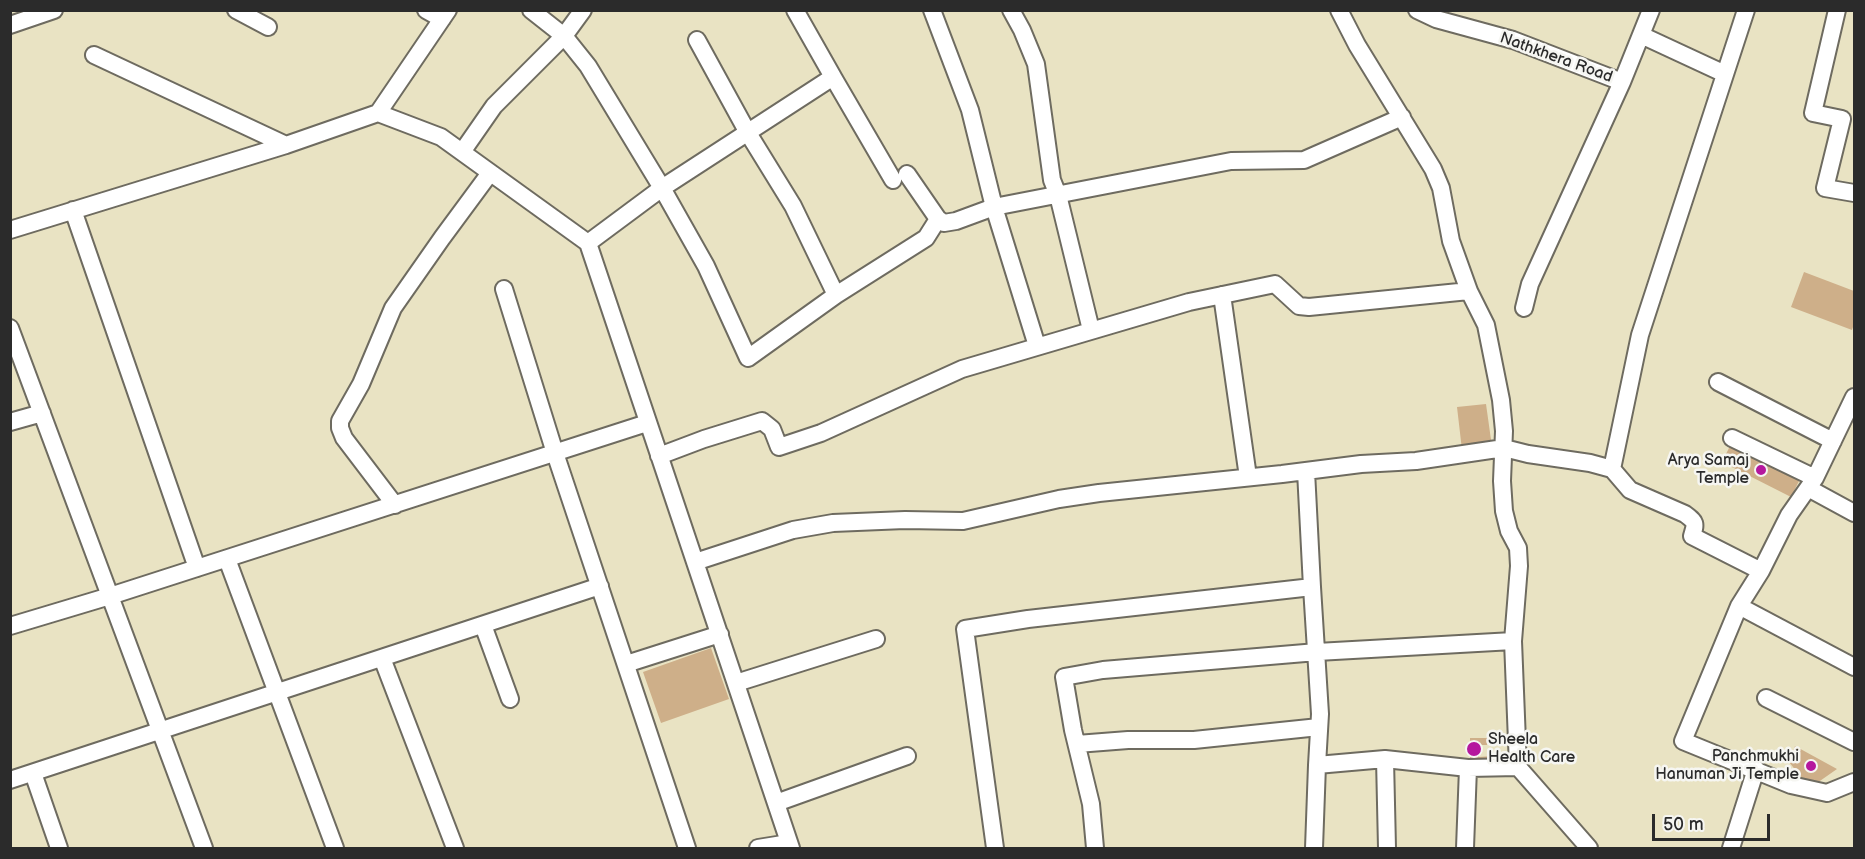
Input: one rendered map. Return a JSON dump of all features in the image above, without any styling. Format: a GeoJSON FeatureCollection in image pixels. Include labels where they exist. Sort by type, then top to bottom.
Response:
{"type":"FeatureCollection","features":[{"type":"Feature","properties":{"kind":"street"},"geometry":{"type":"LineString","coordinates":[[10,25],[54,10]]}},
{"type":"Feature","properties":{"kind":"street"},"geometry":{"type":"LineString","coordinates":[[236,10],[268,27]]}},
{"type":"Feature","properties":{"kind":"street"},"geometry":{"type":"LineString","coordinates":[[10,230],[286,145],[378,113],[445,15],[426,10]]}},
{"type":"Feature","properties":{"kind":"street"},"geometry":{"type":"LineString","coordinates":[[531,10],[564,36],[588,66],[706,266],[748,358],[836,294],[926,238],[938,219]]}},
{"type":"Feature","properties":{"kind":"street"},"geometry":{"type":"LineString","coordinates":[[462,152],[494,106],[564,36],[583,10]]}},
{"type":"Feature","properties":{"kind":"street"},"geometry":{"type":"LineString","coordinates":[[795,10],[833,77],[900,177],[944,223],[994,207],[1231,161],[1304,160],[1402,117]]}},
{"type":"Feature","properties":{"kind":"street"},"geometry":{"type":"LineString","coordinates":[[932,10],[970,110],[994,207],[1037,346]]}},
{"type":"Feature","properties":{"kind":"street"},"geometry":{"type":"LineString","coordinates":[[1011,10],[1036,64],[1052,180],[1058,195],[1091,330]]}},
{"type":"Feature","properties":{"kind":"street"},"geometry":{"type":"LineString","coordinates":[[1339,10],[1357,45],[1433,169],[1447,214],[1451,241],[1469,291],[1486,325],[1501,400],[1504,511],[1509,531],[1518,548],[1519,566],[1513,641],[1518,767],[1589,849]]}},
{"type":"Feature","properties":{"kind":"street","name":"Nathkhera Road"},"geometry":{"type":"LineString","coordinates":[[1417,10],[1436,19],[1513,40],[1622,82],[1651,10]]}},
{"type":"Feature","properties":{"kind":"street"},"geometry":{"type":"LineString","coordinates":[[1612,469],[1640,335],[1746,10]]}},
{"type":"Feature","properties":{"kind":"street"},"geometry":{"type":"LineString","coordinates":[[1837,10],[1813,113],[1842,119],[1825,188],[1854,193]]}},
{"type":"Feature","properties":{"kind":"street"},"geometry":{"type":"LineString","coordinates":[[1641,35],[1725,74]]}},
{"type":"Feature","properties":{"kind":"street"},"geometry":{"type":"LineString","coordinates":[[696,40],[748,133],[793,206],[836,294]]}},
{"type":"Feature","properties":{"kind":"street"},"geometry":{"type":"LineString","coordinates":[[94,55],[286,145]]}},
{"type":"Feature","properties":{"kind":"street"},"geometry":{"type":"LineString","coordinates":[[588,243],[662,188],[833,77]]}},
{"type":"Feature","properties":{"kind":"street"},"geometry":{"type":"LineString","coordinates":[[1524,308],[1530,284],[1622,82]]}},
{"type":"Feature","properties":{"kind":"street"},"geometry":{"type":"LineString","coordinates":[[378,113],[441,137],[588,243],[790,846],[758,849]]}},
{"type":"Feature","properties":{"kind":"street"},"geometry":{"type":"LineString","coordinates":[[395,505],[344,438],[340,421],[361,384],[393,308],[490,173]]}},
{"type":"Feature","properties":{"kind":"street"},"geometry":{"type":"LineString","coordinates":[[73,210],[197,568]]}},
{"type":"Feature","properties":{"kind":"street"},"geometry":{"type":"LineString","coordinates":[[659,456],[704,438],[762,422],[772,429],[779,447],[821,433],[962,369],[1189,302],[1275,284],[1299,306],[1309,307],[1469,291]]}},
{"type":"Feature","properties":{"kind":"street"},"geometry":{"type":"LineString","coordinates":[[504,289],[555,453],[687,849]]}},
{"type":"Feature","properties":{"kind":"street"},"geometry":{"type":"LineString","coordinates":[[1222,295],[1248,477]]}},
{"type":"Feature","properties":{"kind":"street"},"geometry":{"type":"LineString","coordinates":[[10,328],[204,849]]}},
{"type":"Feature","properties":{"kind":"street"},"geometry":{"type":"LineString","coordinates":[[1718,382],[1833,441]]}},
{"type":"Feature","properties":{"kind":"street"},"geometry":{"type":"LineString","coordinates":[[1854,397],[1811,483],[1789,515],[1761,571],[1739,606],[1683,741],[1791,785],[1827,793],[1854,782]]}},
{"type":"Feature","properties":{"kind":"street"},"geometry":{"type":"LineString","coordinates":[[10,422],[42,413]]}},
{"type":"Feature","properties":{"kind":"street"},"geometry":{"type":"LineString","coordinates":[[10,626],[227,559],[647,423]]}},
{"type":"Feature","properties":{"kind":"street"},"geometry":{"type":"LineString","coordinates":[[1732,438],[1811,483],[1854,513]]}},
{"type":"Feature","properties":{"kind":"street"},"geometry":{"type":"LineString","coordinates":[[695,562],[793,530],[833,523],[905,520],[963,521],[1059,499],[1098,493],[1361,464],[1416,461],[1504,448],[1612,469],[1630,490],[1685,514],[1693,520],[1695,525],[1692,536],[1761,571]]}},
{"type":"Feature","properties":{"kind":"street"},"geometry":{"type":"LineString","coordinates":[[1306,471],[1317,652],[1319,727],[1314,849]]}},
{"type":"Feature","properties":{"kind":"street"},"geometry":{"type":"LineString","coordinates":[[227,559],[335,849]]}},
{"type":"Feature","properties":{"kind":"street"},"geometry":{"type":"LineString","coordinates":[[10,780],[600,586]]}},
{"type":"Feature","properties":{"kind":"street"},"geometry":{"type":"LineString","coordinates":[[995,849],[965,629],[1028,619],[1312,587]]}},
{"type":"Feature","properties":{"kind":"street"},"geometry":{"type":"LineString","coordinates":[[1739,606],[1854,667]]}},
{"type":"Feature","properties":{"kind":"street"},"geometry":{"type":"LineString","coordinates":[[483,625],[510,699]]}},
{"type":"Feature","properties":{"kind":"street"},"geometry":{"type":"LineString","coordinates":[[626,664],[720,634]]}},
{"type":"Feature","properties":{"kind":"street"},"geometry":{"type":"LineString","coordinates":[[736,683],[876,639]]}},
{"type":"Feature","properties":{"kind":"street"},"geometry":{"type":"LineString","coordinates":[[1095,849],[1091,804],[1064,677],[1103,670],[1317,652],[1513,641]]}},
{"type":"Feature","properties":{"kind":"street"},"geometry":{"type":"LineString","coordinates":[[382,658],[455,849]]}},
{"type":"Feature","properties":{"kind":"street"},"geometry":{"type":"LineString","coordinates":[[1766,698],[1854,742]]}},
{"type":"Feature","properties":{"kind":"street"},"geometry":{"type":"LineString","coordinates":[[1077,744],[1128,740],[1194,740],[1319,727]]}},
{"type":"Feature","properties":{"kind":"street"},"geometry":{"type":"LineString","coordinates":[[776,803],[908,756]]}},
{"type":"Feature","properties":{"kind":"street"},"geometry":{"type":"LineString","coordinates":[[1317,765],[1385,759],[1468,768],[1518,767]]}},
{"type":"Feature","properties":{"kind":"street"},"geometry":{"type":"LineString","coordinates":[[1385,759],[1387,849]]}},
{"type":"Feature","properties":{"kind":"street"},"geometry":{"type":"LineString","coordinates":[[1465,849],[1468,768]]}},
{"type":"Feature","properties":{"kind":"street"},"geometry":{"type":"LineString","coordinates":[[1731,849],[1756,769]]}},
{"type":"Feature","properties":{"kind":"street"},"geometry":{"type":"LineString","coordinates":[[33,773],[59,849]]}},
{"type":"Feature","properties":{"kind":"building"},"geometry":{"type":"Polygon","coordinates":[[[1804,272],[1854,291],[1852,330],[1791,307],[1804,272]]]}},
{"type":"Feature","properties":{"kind":"building"},"geometry":{"type":"Polygon","coordinates":[[[1486,404],[1492,447],[1462,450],[1457,407],[1486,404]]]}},
{"type":"Feature","properties":{"kind":"building","name":"Arya Samaj Temple"},"geometry":{"type":"Polygon","coordinates":[[[1731,444],[1800,479],[1791,497],[1722,462],[1731,444]]]}},
{"type":"Feature","properties":{"kind":"building"},"geometry":{"type":"Polygon","coordinates":[[[711,648],[729,699],[661,723],[643,672],[711,648]]]}},
{"type":"Feature","properties":{"kind":"building","name":"Sheela Health Care"},"geometry":{"type":"Polygon","coordinates":[[[1470,738],[1487,738],[1487,745],[1478,745],[1479,757],[1492,756],[1492,765],[1470,766],[1470,738]]]}},
{"type":"Feature","properties":{"kind":"building","name":"Panchmukhi Hanuman Ji Temple"},"geometry":{"type":"Polygon","coordinates":[[[1795,746],[1837,769],[1817,783],[1805,782],[1789,762],[1795,746]]]}},
{"type":"Feature","properties":{"kind":"place","name":"Arya Samaj Temple"},"geometry":{"type":"Point","coordinates":[1761,470]}},
{"type":"Feature","properties":{"kind":"place","name":"Sheela Health Care"},"geometry":{"type":"Point","coordinates":[1474,749]}},
{"type":"Feature","properties":{"kind":"place","name":"Panchmukhi Hanuman Ji Temple"},"geometry":{"type":"Point","coordinates":[1811,766]}}]}
